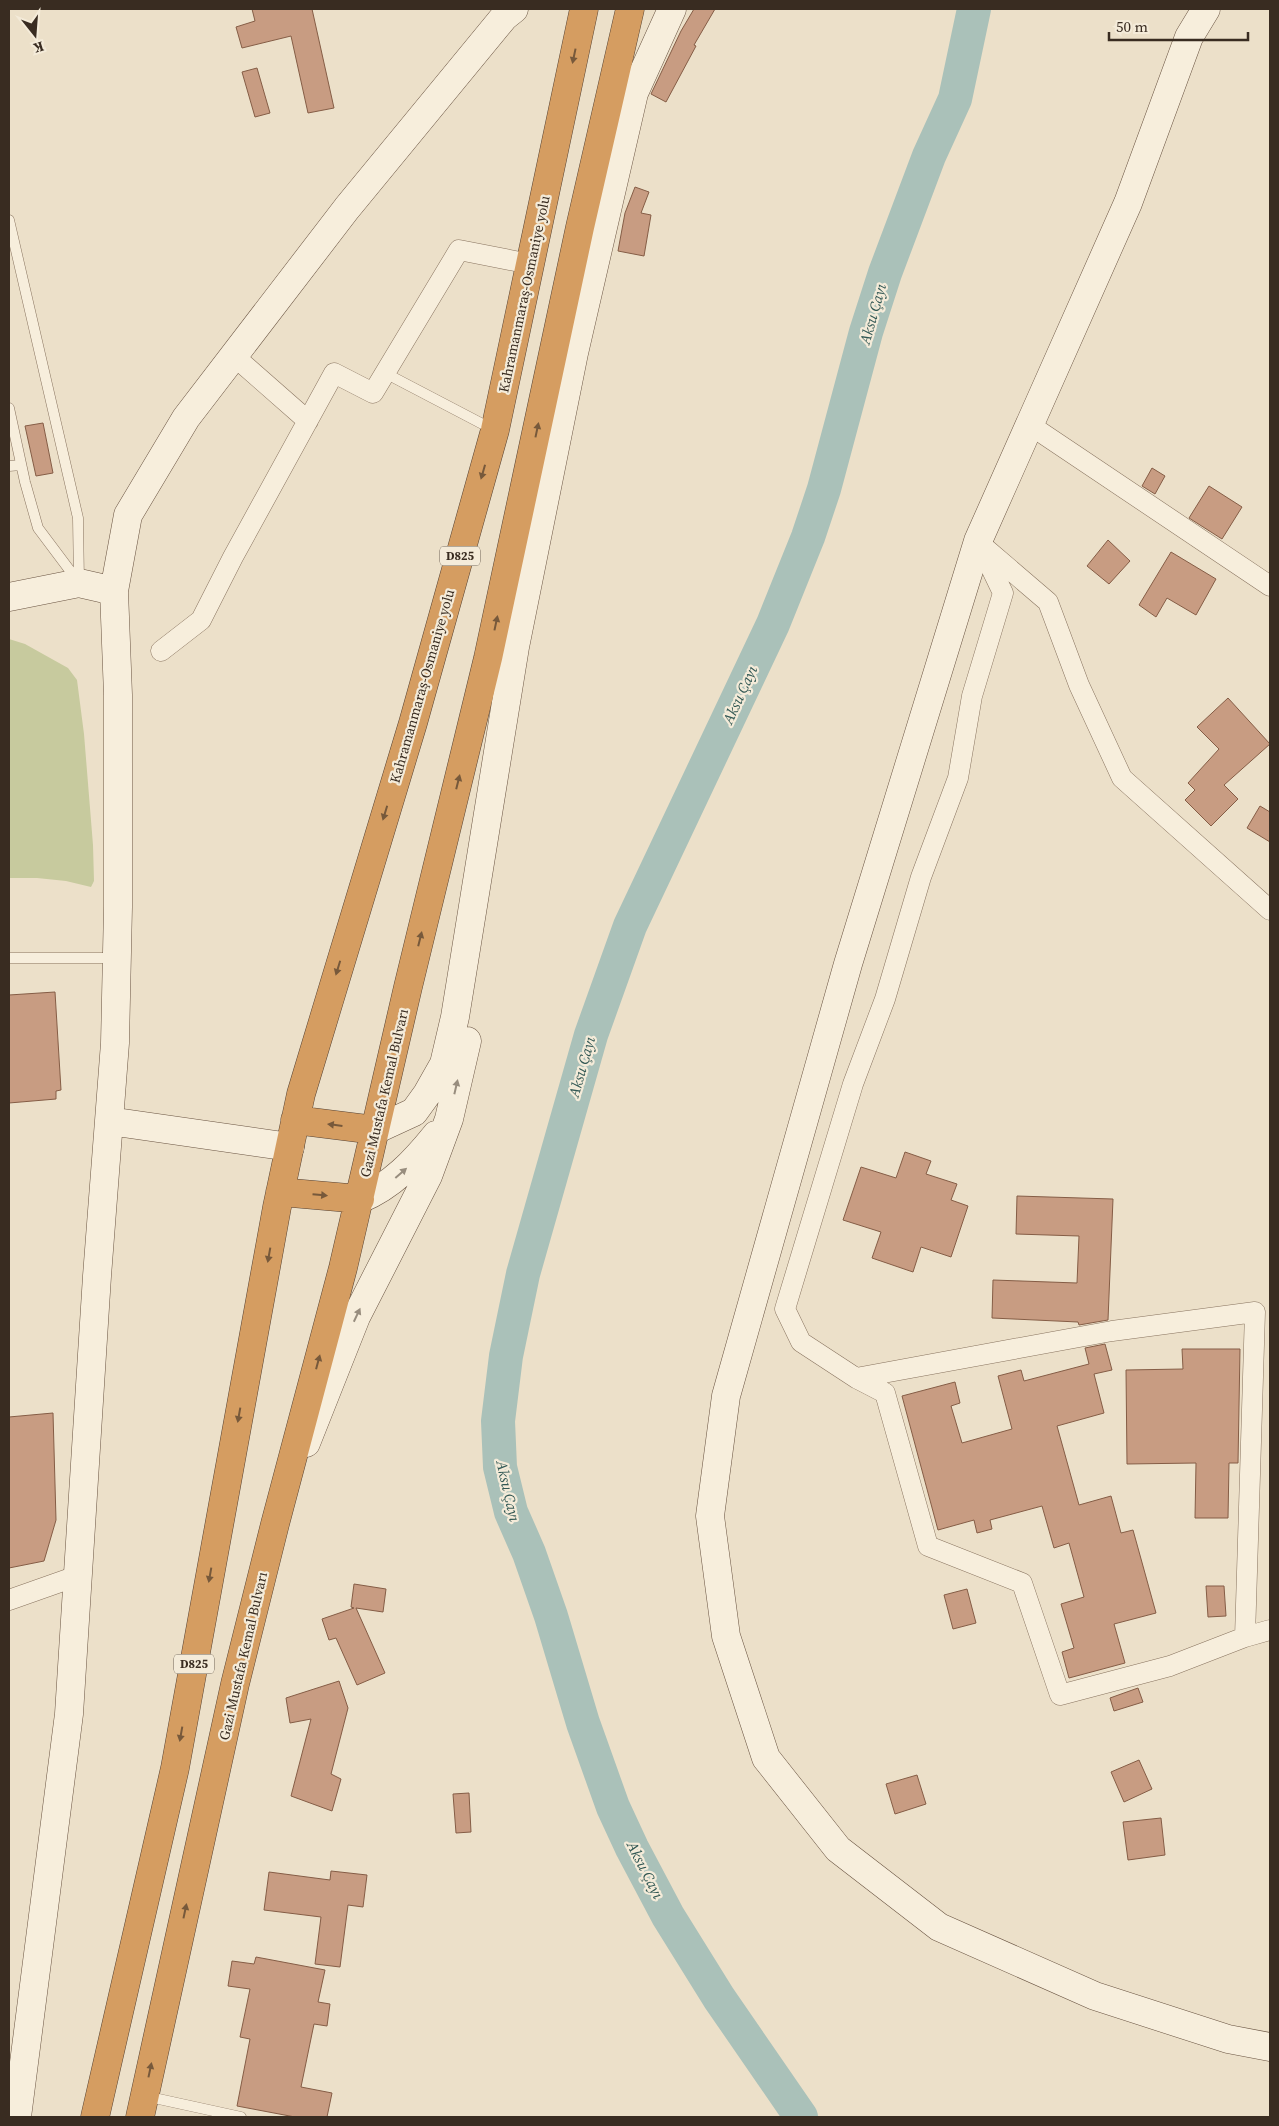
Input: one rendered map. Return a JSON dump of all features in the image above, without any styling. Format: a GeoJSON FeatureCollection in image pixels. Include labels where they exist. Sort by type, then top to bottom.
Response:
{"type":"FeatureCollection","features":[{"type":"Feature","properties":{"kind":"highway","name":"Kahramanmaraş-Osmaniye yolu"},"geometry":{"type":"LineString","coordinates":[[295,1120],[300,1094],[412,723],[495,430],[584,9]]}},
{"type":"Feature","properties":{"kind":"highway","name":"Gazi Mustafa Kemal Bulvarı"},"geometry":{"type":"LineString","coordinates":[[142,2106],[235,1684],[343,1268],[408,987],[488,658],[578,237],[630,9]]}},
{"type":"Feature","properties":{"kind":"highway"},"geometry":{"type":"LineString","coordinates":[[360,1198],[279,1200],[295,1120],[375,1130]]}},
{"type":"Feature","properties":{"kind":"highway","name":"D825"},"geometry":{"type":"LineString","coordinates":[[94,2117],[175,1768],[279,1200]]}},
{"type":"Feature","properties":{"kind":"street"},"geometry":{"type":"LineString","coordinates":[[17,2117],[69,1714],[115,1042],[118,695],[114,591],[128,515],[186,418],[347,208],[504,17],[514,9]]}},
{"type":"Feature","properties":{"kind":"street"},"geometry":{"type":"LineString","coordinates":[[375,1130],[414,1112],[444,1064],[455,1017],[516,637],[574,353],[634,93],[672,9]]}},
{"type":"Feature","properties":{"kind":"street"},"geometry":{"type":"LineString","coordinates":[[1206,9],[1189,37],[1128,202],[978,542],[848,964],[726,1396],[710,1516],[726,1636],[766,1758],[838,1849],[939,1927],[1095,1996],[1228,2039],[1270,2047]]}},
{"type":"Feature","properties":{"kind":"street"},"geometry":{"type":"LineString","coordinates":[[161,651],[202,620],[233,557],[334,373],[373,393],[460,250],[530,264]]}},
{"type":"Feature","properties":{"kind":"street"},"geometry":{"type":"LineString","coordinates":[[234,356],[308,421]]}},
{"type":"Feature","properties":{"kind":"street"},"geometry":{"type":"LineString","coordinates":[[1030,425],[1270,586]]}},
{"type":"Feature","properties":{"kind":"street"},"geometry":{"type":"LineString","coordinates":[[978,542],[1048,602],[1079,685],[1122,778],[1270,910]]}},
{"type":"Feature","properties":{"kind":"street"},"geometry":{"type":"LineString","coordinates":[[978,542],[1003,593],[972,696],[958,778],[921,877],[885,999],[853,1084],[785,1309],[801,1342],[856,1378],[885,1393],[928,1546],[1022,1583],[1060,1695],[1170,1666],[1245,1637],[1270,1630]]}},
{"type":"Feature","properties":{"kind":"street"},"geometry":{"type":"LineString","coordinates":[[9,596],[79,583],[114,591]]}},
{"type":"Feature","properties":{"kind":"street"},"geometry":{"type":"LineString","coordinates":[[275,1524],[356,1317],[428,1176],[449,1119],[472,1022],[508,691]]}},
{"type":"Feature","properties":{"kind":"street"},"geometry":{"type":"LineString","coordinates":[[360,1198],[372,1194],[417,1159],[449,1119]]}},
{"type":"Feature","properties":{"kind":"street"},"geometry":{"type":"LineString","coordinates":[[109,1121],[290,1147]]}},
{"type":"Feature","properties":{"kind":"street"},"geometry":{"type":"LineString","coordinates":[[856,1378],[1112,1331],[1255,1312],[1245,1637]]}},
{"type":"Feature","properties":{"kind":"street"},"geometry":{"type":"LineString","coordinates":[[9,1600],[77,1576]]}},
{"type":"Feature","properties":{"kind":"lane"},"geometry":{"type":"LineString","coordinates":[[9,220],[66,473],[78,518],[79,583]]}},
{"type":"Feature","properties":{"kind":"lane"},"geometry":{"type":"LineString","coordinates":[[385,373],[495,430]]}},
{"type":"Feature","properties":{"kind":"lane"},"geometry":{"type":"LineString","coordinates":[[9,408],[21,465],[38,528],[79,583]]}},
{"type":"Feature","properties":{"kind":"lane"},"geometry":{"type":"LineString","coordinates":[[9,466],[21,465]]}},
{"type":"Feature","properties":{"kind":"lane"},"geometry":{"type":"LineString","coordinates":[[9,958],[117,958]]}},
{"type":"Feature","properties":{"kind":"lane"},"geometry":{"type":"LineString","coordinates":[[142,2106],[241,2117]]}},
{"type":"Feature","properties":{"kind":"green space"},"geometry":{"type":"Polygon","coordinates":[[[9,639],[25,644],[68,668],[77,680],[84,734],[93,845],[94,881],[91,887],[66,881],[9,878],[9,639]]]}},
{"type":"Feature","properties":{"kind":"building"},"geometry":{"type":"Polygon","coordinates":[[[252,9],[312,9],[334,108],[308,113],[291,36],[242,48],[236,27],[255,21],[252,9]]]}},
{"type":"Feature","properties":{"kind":"building"},"geometry":{"type":"Polygon","coordinates":[[[694,9],[715,9],[694,45],[696,46],[666,102],[651,94],[681,31],[694,9]]]}},
{"type":"Feature","properties":{"kind":"building"},"geometry":{"type":"Polygon","coordinates":[[[257,68],[270,113],[255,117],[242,72],[257,68]]]}},
{"type":"Feature","properties":{"kind":"building"},"geometry":{"type":"Polygon","coordinates":[[[635,187],[649,192],[641,213],[651,215],[644,256],[618,251],[625,213],[635,187]]]}},
{"type":"Feature","properties":{"kind":"building"},"geometry":{"type":"Polygon","coordinates":[[[43,423],[53,473],[36,476],[25,426],[43,423]]]}},
{"type":"Feature","properties":{"kind":"building"},"geometry":{"type":"Polygon","coordinates":[[[1152,468],[1165,476],[1155,494],[1142,486],[1152,468]]]}},
{"type":"Feature","properties":{"kind":"building"},"geometry":{"type":"Polygon","coordinates":[[[1209,486],[1242,507],[1222,539],[1189,518],[1209,486]]]}},
{"type":"Feature","properties":{"kind":"building"},"geometry":{"type":"Polygon","coordinates":[[[1108,540],[1130,561],[1109,584],[1087,566],[1108,540]]]}},
{"type":"Feature","properties":{"kind":"building"},"geometry":{"type":"Polygon","coordinates":[[[1171,552],[1216,579],[1196,615],[1167,598],[1156,617],[1139,605],[1171,552]]]}},
{"type":"Feature","properties":{"kind":"building"},"geometry":{"type":"Polygon","coordinates":[[[1228,698],[1270,744],[1224,785],[1238,799],[1211,826],[1185,800],[1195,790],[1188,783],[1219,749],[1197,727],[1228,698]]]}},
{"type":"Feature","properties":{"kind":"building"},"geometry":{"type":"Polygon","coordinates":[[[1260,806],[1270,812],[1270,842],[1247,828],[1260,806]]]}},
{"type":"Feature","properties":{"kind":"building"},"geometry":{"type":"Polygon","coordinates":[[[55,992],[61,1090],[56,1091],[56,1099],[9,1103],[9,995],[55,992]]]}},
{"type":"Feature","properties":{"kind":"building"},"geometry":{"type":"Polygon","coordinates":[[[905,1152],[931,1161],[926,1174],[957,1184],[951,1200],[968,1206],[951,1257],[921,1247],[913,1272],[872,1258],[881,1232],[843,1220],[861,1167],[896,1178],[905,1152]]]}},
{"type":"Feature","properties":{"kind":"building"},"geometry":{"type":"Polygon","coordinates":[[[1017,1196],[1113,1199],[1108,1320],[1079,1325],[1078,1322],[992,1318],[993,1280],[1077,1283],[1079,1236],[1016,1234],[1017,1196]]]}},
{"type":"Feature","properties":{"kind":"building"},"geometry":{"type":"Polygon","coordinates":[[[1105,1344],[1112,1370],[1094,1374],[1104,1413],[1057,1426],[1079,1505],[1111,1496],[1121,1533],[1133,1530],[1156,1613],[1114,1624],[1125,1663],[1069,1678],[1062,1652],[1074,1648],[1061,1604],[1084,1597],[1069,1543],[1054,1548],[1042,1506],[990,1520],[992,1529],[977,1533],[974,1520],[938,1530],[902,1396],[955,1382],[960,1403],[951,1406],[962,1443],[1012,1429],[998,1376],[1021,1370],[1024,1381],[1089,1364],[1085,1348],[1105,1344]]]}},
{"type":"Feature","properties":{"kind":"building"},"geometry":{"type":"Polygon","coordinates":[[[1182,1349],[1240,1349],[1238,1463],[1229,1463],[1228,1518],[1195,1518],[1196,1463],[1127,1464],[1126,1370],[1183,1369],[1182,1349]]]}},
{"type":"Feature","properties":{"kind":"building"},"geometry":{"type":"Polygon","coordinates":[[[53,1413],[56,1520],[44,1561],[9,1568],[9,1417],[53,1413]]]}},
{"type":"Feature","properties":{"kind":"building"},"geometry":{"type":"Polygon","coordinates":[[[354,1584],[386,1589],[383,1612],[356,1608],[385,1673],[357,1685],[336,1638],[329,1640],[322,1619],[354,1608],[351,1607],[354,1584]]]}},
{"type":"Feature","properties":{"kind":"building"},"geometry":{"type":"Polygon","coordinates":[[[1206,1586],[1224,1586],[1226,1616],[1208,1617],[1206,1586]]]}},
{"type":"Feature","properties":{"kind":"building"},"geometry":{"type":"Polygon","coordinates":[[[967,1589],[976,1623],[953,1629],[944,1595],[967,1589]]]}},
{"type":"Feature","properties":{"kind":"building"},"geometry":{"type":"Polygon","coordinates":[[[339,1681],[348,1708],[331,1774],[341,1779],[332,1811],[291,1796],[311,1719],[290,1723],[286,1698],[339,1681]]]}},
{"type":"Feature","properties":{"kind":"building"},"geometry":{"type":"Polygon","coordinates":[[[1138,1688],[1143,1702],[1114,1711],[1110,1698],[1138,1688]]]}},
{"type":"Feature","properties":{"kind":"building"},"geometry":{"type":"Polygon","coordinates":[[[1139,1760],[1152,1789],[1124,1802],[1111,1772],[1139,1760]]]}},
{"type":"Feature","properties":{"kind":"building"},"geometry":{"type":"Polygon","coordinates":[[[917,1775],[926,1804],[895,1814],[886,1784],[917,1775]]]}},
{"type":"Feature","properties":{"kind":"building"},"geometry":{"type":"Polygon","coordinates":[[[469,1793],[471,1832],[456,1833],[453,1794],[469,1793]]]}},
{"type":"Feature","properties":{"kind":"building"},"geometry":{"type":"Polygon","coordinates":[[[1161,1818],[1165,1855],[1128,1860],[1123,1822],[1161,1818]]]}},
{"type":"Feature","properties":{"kind":"building"},"geometry":{"type":"Polygon","coordinates":[[[331,1871],[367,1875],[363,1907],[348,1905],[340,1967],[315,1964],[321,1917],[264,1910],[269,1872],[330,1880],[331,1871]]]}},
{"type":"Feature","properties":{"kind":"building"},"geometry":{"type":"Polygon","coordinates":[[[256,1957],[325,1970],[318,2002],[330,2004],[327,2026],[314,2024],[301,2087],[332,2093],[327,2117],[295,2117],[237,2106],[250,2039],[240,2037],[250,1989],[228,1986],[232,1961],[254,1964],[256,1957]]]}},
{"type":"Feature","properties":{"kind":"waterway","name":"Aksu Çayı"},"geometry":{"type":"LineString","coordinates":[[801,2117],[719,1998],[668,1916],[632,1848],[613,1807],[583,1723],[551,1616],[529,1553],[511,1512],[500,1467],[498,1421],[506,1356],[523,1274],[591,1035],[630,926],[773,624],[808,537],[824,489],[866,332],[885,273],[929,156],[955,99],[974,9]]}}]}
